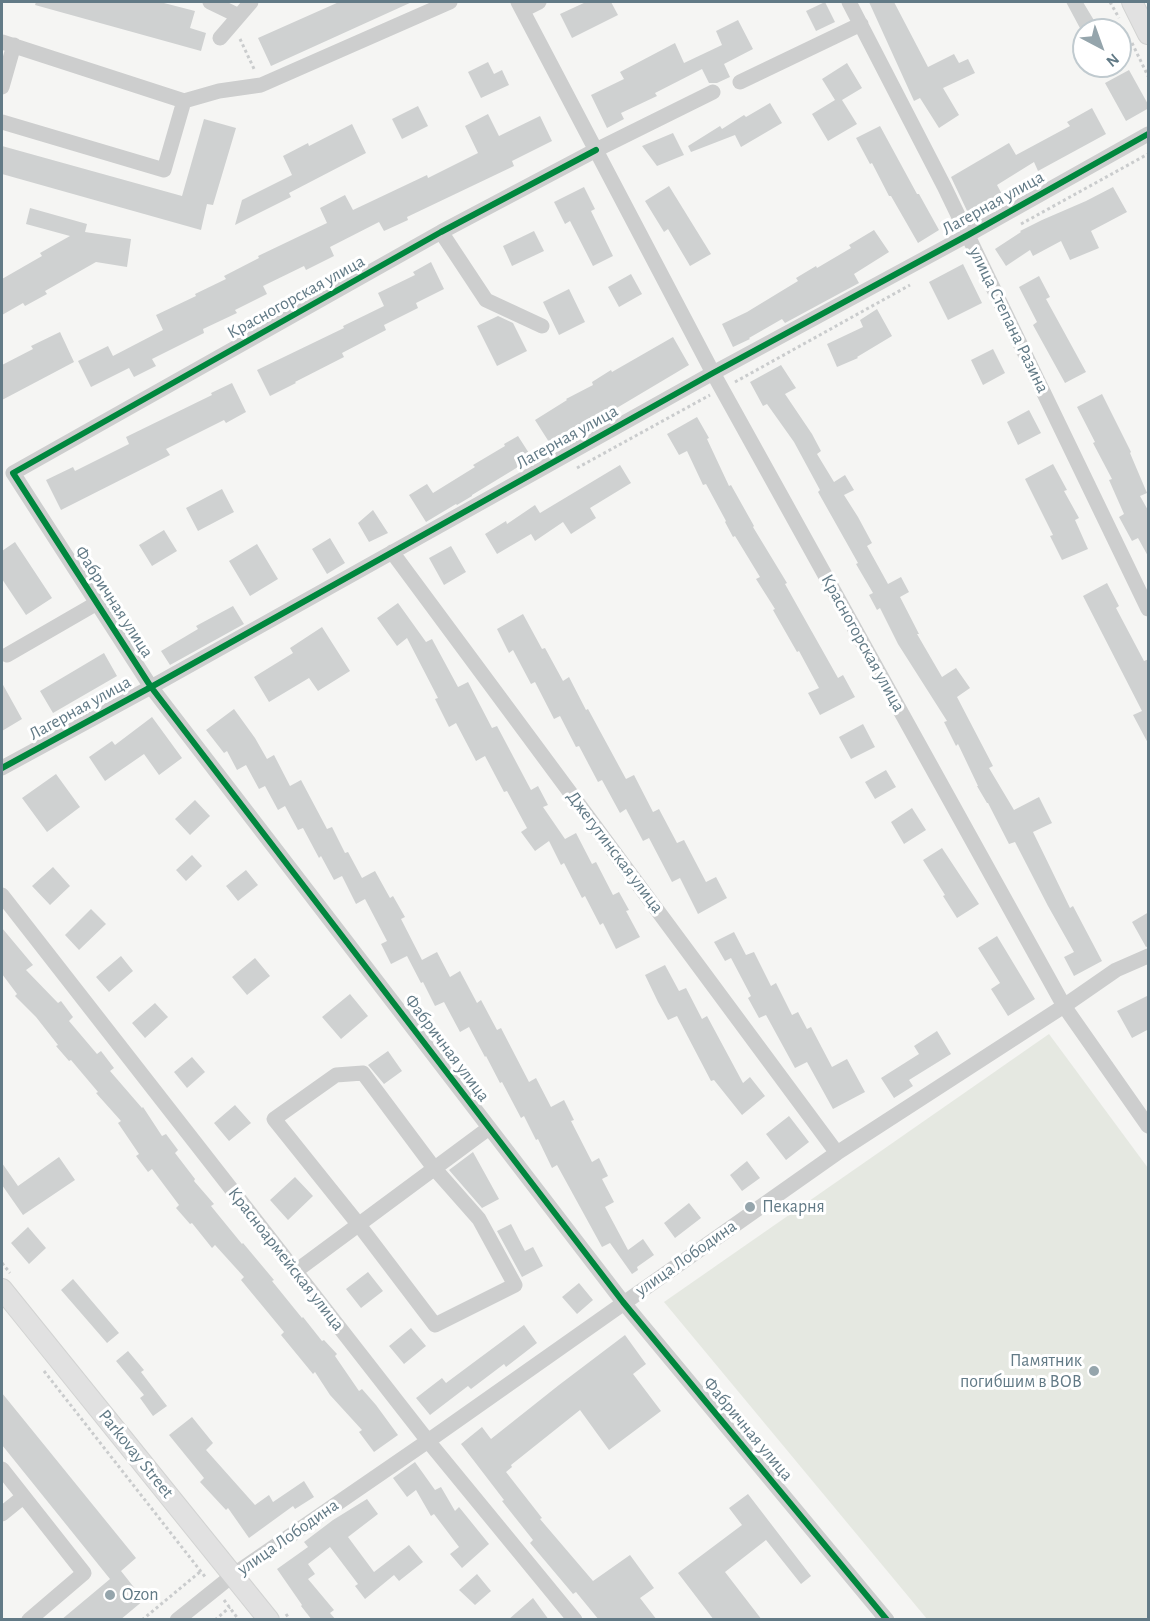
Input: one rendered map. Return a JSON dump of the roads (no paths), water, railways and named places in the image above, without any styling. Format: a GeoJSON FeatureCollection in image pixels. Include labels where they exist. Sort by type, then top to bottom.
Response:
{"type":"FeatureCollection","features":[{"type":"Feature","properties":{"kind":"main road"},"geometry":{"type":"LineString","coordinates":[[1132,2],[1149,34]]}},
{"type":"Feature","properties":{"kind":"main road","name":"Parkovay Street"},"geometry":{"type":"LineString","coordinates":[[5,1301],[270,1620]]}},
{"type":"Feature","properties":{"kind":"street"},"geometry":{"type":"LineString","coordinates":[[210,2],[236,20]]}},
{"type":"Feature","properties":{"kind":"street"},"geometry":{"type":"LineString","coordinates":[[220,38],[251,2]]}},
{"type":"Feature","properties":{"kind":"street"},"geometry":{"type":"LineString","coordinates":[[2,87],[8,44],[184,101],[219,91],[261,85],[450,2]]}},
{"type":"Feature","properties":{"kind":"street"},"geometry":{"type":"LineString","coordinates":[[521,6],[539,2]]}},
{"type":"Feature","properties":{"kind":"street","name":"улица Степана Разина"},"geometry":{"type":"LineString","coordinates":[[849,2],[968,235],[1149,609]]}},
{"type":"Feature","properties":{"kind":"street","name":"Красногорская улица"},"geometry":{"type":"LineString","coordinates":[[521,6],[713,373],[1064,1006],[1149,1126]]}},
{"type":"Feature","properties":{"kind":"street"},"geometry":{"type":"LineString","coordinates":[[740,82],[861,24]]}},
{"type":"Feature","properties":{"kind":"street"},"geometry":{"type":"LineString","coordinates":[[596,150],[713,92]]}},
{"type":"Feature","properties":{"kind":"street"},"geometry":{"type":"LineString","coordinates":[[2,122],[164,170],[184,101]]}},
{"type":"Feature","properties":{"kind":"street","name":"Лагерная улица"},"geometry":{"type":"LineString","coordinates":[[2,768],[1149,134]]}},
{"type":"Feature","properties":{"kind":"street","name":"Красногорская улица"},"geometry":{"type":"LineString","coordinates":[[7,471],[441,232],[596,150]]}},
{"type":"Feature","properties":{"kind":"street"},"geometry":{"type":"LineString","coordinates":[[441,232],[486,300],[542,326]]}},
{"type":"Feature","properties":{"kind":"street","name":"Фабричная улица"},"geometry":{"type":"LineString","coordinates":[[7,471],[151,687],[623,1302],[887,1620]]}},
{"type":"Feature","properties":{"kind":"street","name":"Джегутинская улица"},"geometry":{"type":"LineString","coordinates":[[392,552],[837,1153]]}},
{"type":"Feature","properties":{"kind":"street"},"geometry":{"type":"LineString","coordinates":[[7,655],[97,603]]}},
{"type":"Feature","properties":{"kind":"street","name":"Красноармейская улица"},"geometry":{"type":"LineString","coordinates":[[2,895],[428,1441],[575,1620]]}},
{"type":"Feature","properties":{"kind":"street","name":"улица Лободина"},"geometry":{"type":"LineString","coordinates":[[177,1620],[214,1588],[428,1441],[837,1153],[1116,970],[1149,956]]}},
{"type":"Feature","properties":{"kind":"street"},"geometry":{"type":"LineString","coordinates":[[363,1073],[434,1168],[479,1219],[515,1285],[435,1325],[274,1119],[336,1075],[363,1073]]}},
{"type":"Feature","properties":{"kind":"street"},"geometry":{"type":"LineString","coordinates":[[296,1271],[489,1128]]}},
{"type":"Feature","properties":{"kind":"street"},"geometry":{"type":"LineString","coordinates":[[2,1469],[84,1573],[29,1620]]}},
{"type":"Feature","properties":{"kind":"street"},"geometry":{"type":"LineString","coordinates":[[2,1514],[23,1497]]}},
{"type":"Feature","properties":{"kind":"place","name":"Пекарня"},"geometry":{"type":"Point","coordinates":[750,1207]}},
{"type":"Feature","properties":{"kind":"place","name":"Памятник погибшим в ВОВ"},"geometry":{"type":"Point","coordinates":[1094,1371]}},
{"type":"Feature","properties":{"kind":"place","name":"Ozon"},"geometry":{"type":"Point","coordinates":[110,1595]}}]}
